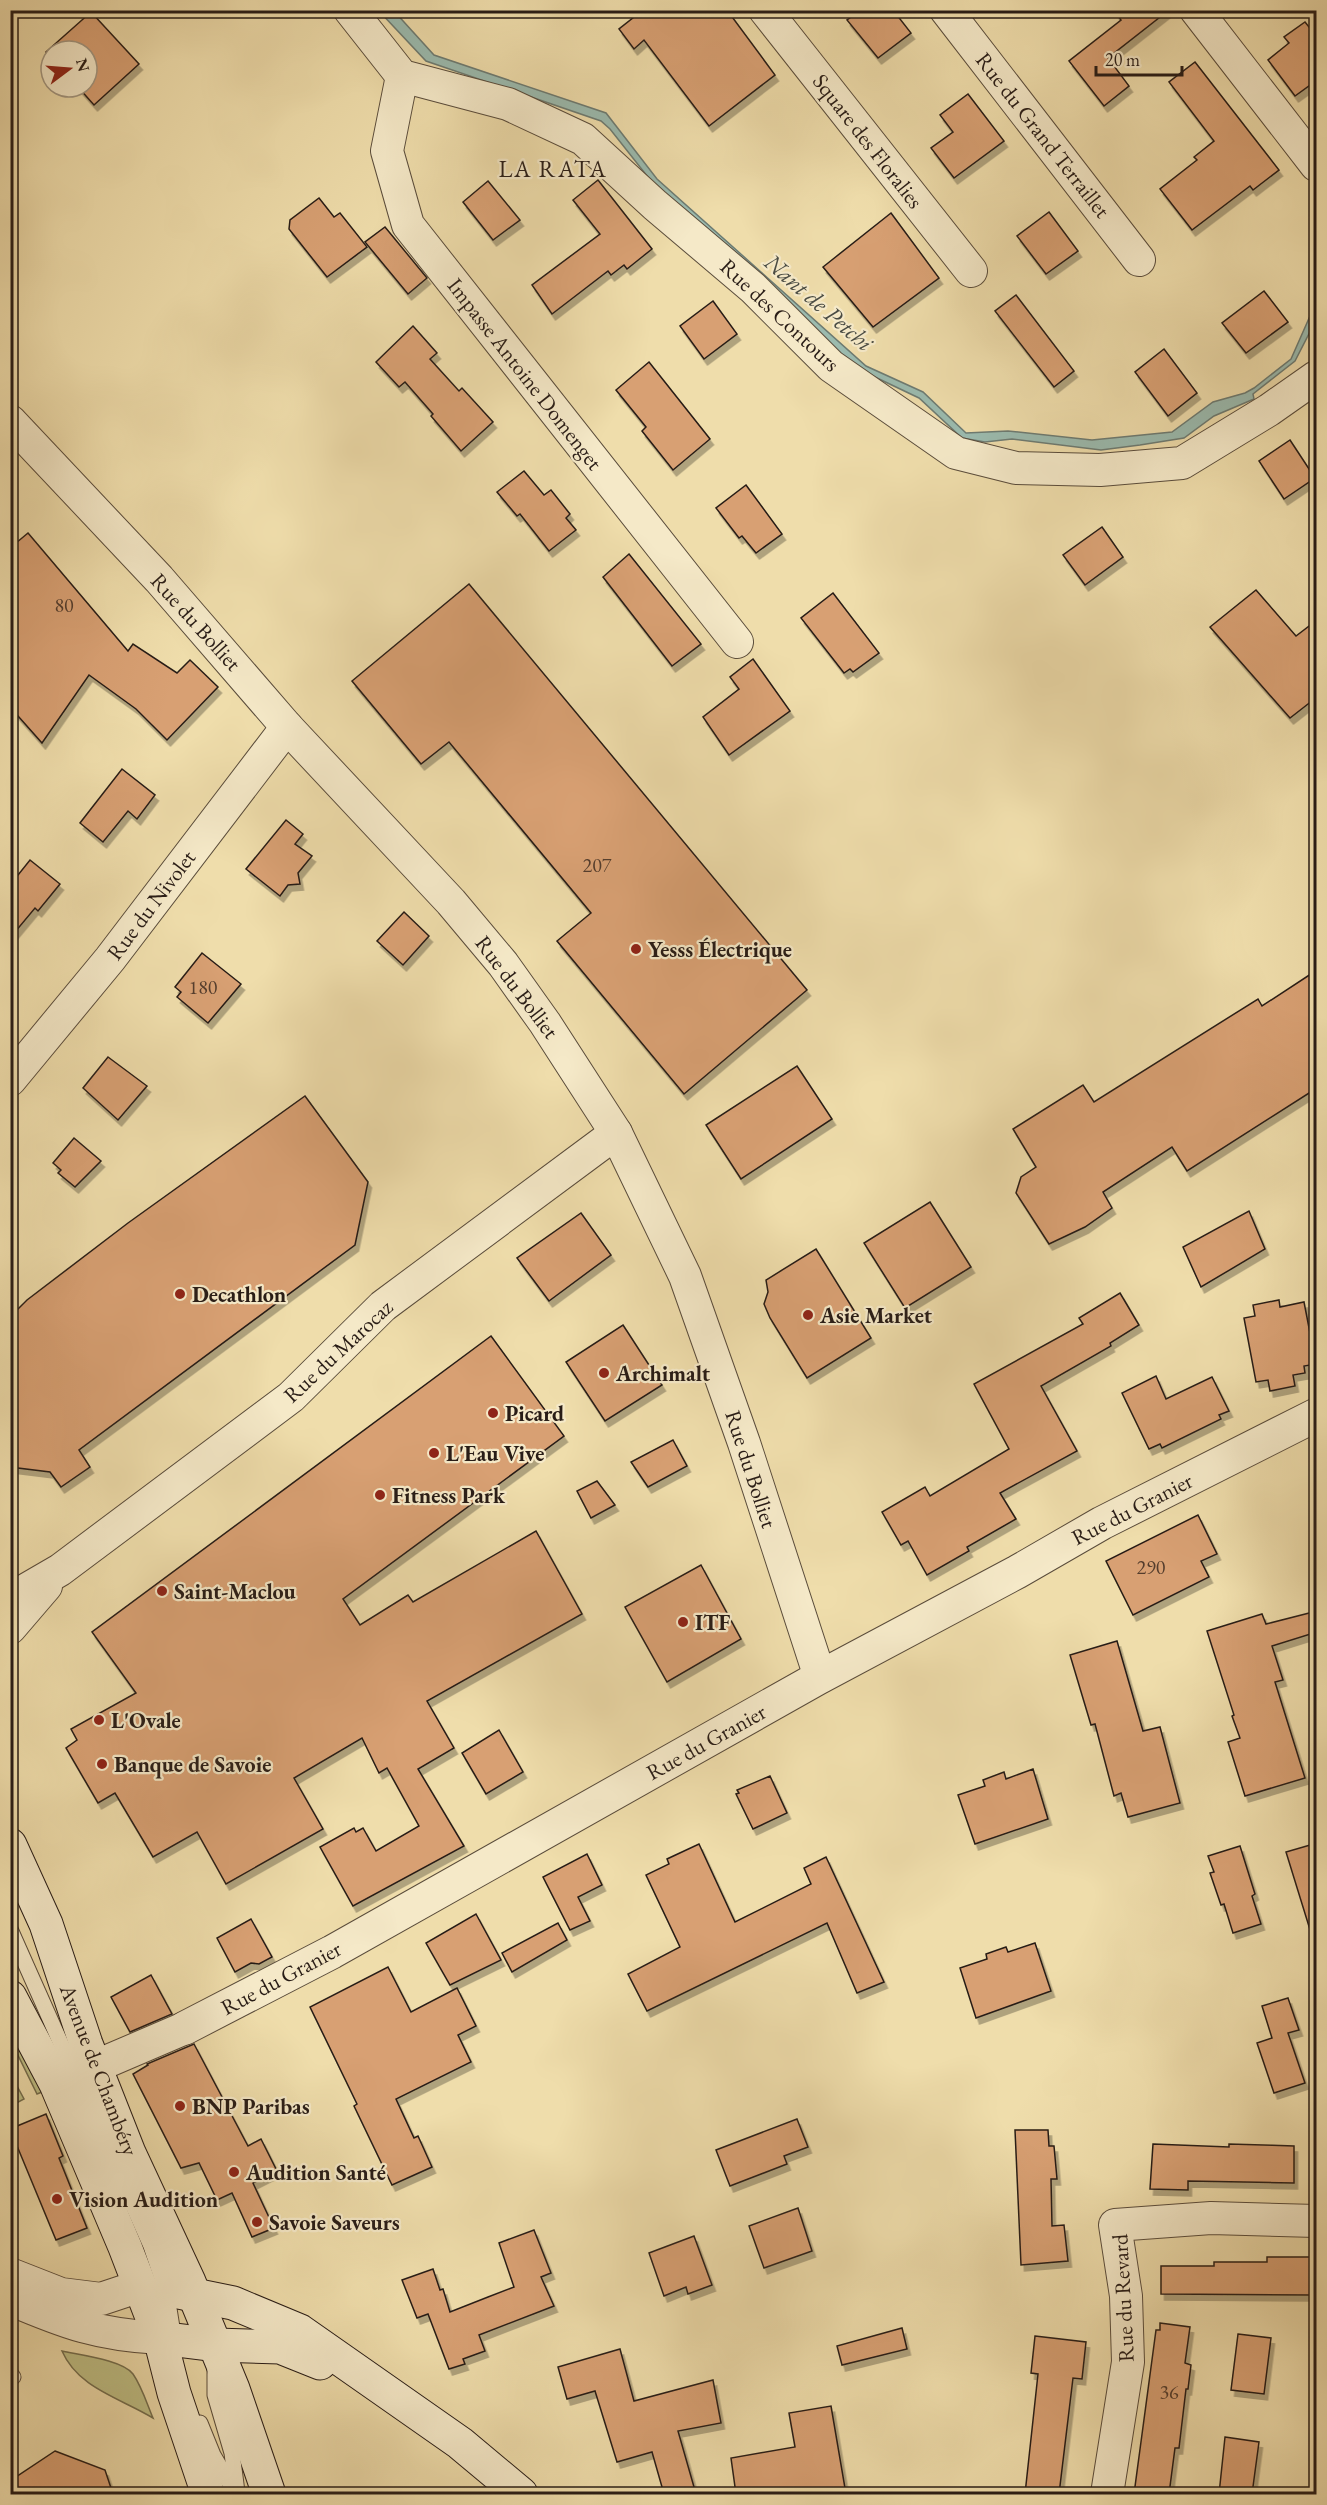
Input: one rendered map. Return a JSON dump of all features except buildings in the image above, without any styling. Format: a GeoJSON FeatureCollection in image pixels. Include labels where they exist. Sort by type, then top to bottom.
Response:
{"type":"FeatureCollection","features":[{"type":"Feature","properties":{"kind":"main road","name":"Rue du Granier"},"geometry":{"type":"LineString","coordinates":[[184,2028],[332,1952],[820,1677],[1017,1572],[1102,1523],[1317,1415]]}},
{"type":"Feature","properties":{"kind":"main road","name":"Avenue de Chambéry"},"geometry":{"type":"LineString","coordinates":[[10,1845],[46,1924],[90,2056],[129,2153],[167,2291],[167,2339],[174,2393],[208,2494]]}},
{"type":"Feature","properties":{"kind":"main road","name":"Avenue de Chambéry"},"geometry":{"type":"LineString","coordinates":[[10,1997],[167,2291],[216,2345],[269,2494]]}},
{"type":"Feature","properties":{"kind":"main road"},"geometry":{"type":"LineString","coordinates":[[167,2291],[233,2303],[300,2331],[460,2443],[521,2494]]}},
{"type":"Feature","properties":{"kind":"main road"},"geometry":{"type":"LineString","coordinates":[[167,2339],[216,2345],[280,2347],[378,2385]]}},
{"type":"Feature","properties":{"kind":"street"},"geometry":{"type":"LineString","coordinates":[[350,10],[402,76]]}},
{"type":"Feature","properties":{"kind":"street","name":"Square des Floralies"},"geometry":{"type":"LineString","coordinates":[[765,10],[971,271]]}},
{"type":"Feature","properties":{"kind":"street","name":"Rue du Grand Terraillet"},"geometry":{"type":"LineString","coordinates":[[946,10],[1140,260]]}},
{"type":"Feature","properties":{"kind":"street"},"geometry":{"type":"LineString","coordinates":[[1196,10],[1317,165]]}},
{"type":"Feature","properties":{"kind":"street","name":"Rue des Contours"},"geometry":{"type":"LineString","coordinates":[[402,76],[508,104],[583,140],[753,288],[831,366],[956,453],[1016,468],[1100,470],[1182,463],[1269,410],[1317,377]]}},
{"type":"Feature","properties":{"kind":"street","name":"Impasse Antoine Domenget"},"geometry":{"type":"LineString","coordinates":[[402,76],[387,151],[408,225],[737,642]]}},
{"type":"Feature","properties":{"kind":"street","name":"Rue du Bolliet"},"geometry":{"type":"LineString","coordinates":[[10,422],[188,611],[287,727],[413,860],[503,964],[546,1023],[616,1133],[685,1276],[744,1443],[820,1677]]}},
{"type":"Feature","properties":{"kind":"street","name":"Rue du Nivolet"},"geometry":{"type":"LineString","coordinates":[[10,1080],[110,959],[287,727]]}},
{"type":"Feature","properties":{"kind":"street","name":"Rue du Marocaz"},"geometry":{"type":"LineString","coordinates":[[10,1599],[60,1570],[291,1398],[383,1306],[616,1133]]}},
{"type":"Feature","properties":{"kind":"street","name":"Rue du Marocaz"},"geometry":{"type":"LineString","coordinates":[[10,1628],[60,1570]]}},
{"type":"Feature","properties":{"kind":"street","name":"Rue du Granier"},"geometry":{"type":"LineString","coordinates":[[90,2056],[184,2028]]}},
{"type":"Feature","properties":{"kind":"street","name":"Rue du Revard"},"geometry":{"type":"LineString","coordinates":[[1107,2494],[1128,2362],[1126,2296],[1115,2225],[1210,2218],[1317,2221]]}},
{"type":"Feature","properties":{"kind":"street"},"geometry":{"type":"LineString","coordinates":[[10,2274],[61,2294],[101,2299],[167,2291]]}},
{"type":"Feature","properties":{"kind":"street"},"geometry":{"type":"LineString","coordinates":[[10,2299],[60,2320],[96,2331],[167,2339]]}},
{"type":"Feature","properties":{"kind":"lane"},"geometry":{"type":"LineString","coordinates":[[10,1929],[145,2232],[167,2291]]}},
{"type":"Feature","properties":{"kind":"lane"},"geometry":{"type":"LineString","coordinates":[[43,2001],[90,2056]]}},
{"type":"Feature","properties":{"kind":"lane"},"geometry":{"type":"LineString","coordinates":[[167,2339],[213,2456],[237,2494]]}},
{"type":"Feature","properties":{"kind":"lane"},"geometry":{"type":"LineString","coordinates":[[216,2345],[215,2395],[232,2453],[237,2494]]}},
{"type":"Feature","properties":{"kind":"lane"},"geometry":{"type":"LineString","coordinates":[[10,2373],[13,2377],[10,2378]]}},
{"type":"Feature","properties":{"kind":"green space"},"geometry":{"type":"Polygon","coordinates":[[[10,2019],[47,2090],[37,2094],[11,2041],[10,2019]]]}},
{"type":"Feature","properties":{"kind":"green space"},"geometry":{"type":"Polygon","coordinates":[[[10,2073],[24,2099],[11,2106],[10,2106],[10,2073]]]}},
{"type":"Feature","properties":{"kind":"green space"},"geometry":{"type":"Polygon","coordinates":[[[62,2351],[100,2359],[128,2369],[139,2384],[153,2418],[89,2383],[69,2364],[62,2351]]]}},
{"type":"Feature","properties":{"kind":"shaded area"},"geometry":{"type":"Polygon","coordinates":[[[379,11],[394,11],[434,55],[606,113],[657,179],[866,366],[923,392],[966,433],[1008,431],[1092,440],[1172,432],[1213,402],[1245,393],[1254,388],[1291,359],[1310,316],[1316,313],[1316,320],[1295,361],[1253,394],[1254,399],[1214,416],[1184,438],[1101,450],[1012,439],[985,442],[962,438],[919,398],[856,368],[655,186],[610,129],[601,121],[426,61],[379,11]]]}},
{"type":"Feature","properties":{"kind":"place","name":"Yesss Électrique"},"geometry":{"type":"Point","coordinates":[636,949]}},
{"type":"Feature","properties":{"kind":"place","name":"Decathlon"},"geometry":{"type":"Point","coordinates":[180,1294]}},
{"type":"Feature","properties":{"kind":"place","name":"Asie Market"},"geometry":{"type":"Point","coordinates":[808,1315]}},
{"type":"Feature","properties":{"kind":"place","name":"Archimalt"},"geometry":{"type":"Point","coordinates":[604,1373]}},
{"type":"Feature","properties":{"kind":"place","name":"Picard"},"geometry":{"type":"Point","coordinates":[493,1413]}},
{"type":"Feature","properties":{"kind":"place","name":"L'Eau Vive"},"geometry":{"type":"Point","coordinates":[434,1453]}},
{"type":"Feature","properties":{"kind":"place","name":"Fitness Park"},"geometry":{"type":"Point","coordinates":[380,1495]}},
{"type":"Feature","properties":{"kind":"place","name":"Saint-Maclou"},"geometry":{"type":"Point","coordinates":[162,1591]}},
{"type":"Feature","properties":{"kind":"place","name":"ITF"},"geometry":{"type":"Point","coordinates":[683,1622]}},
{"type":"Feature","properties":{"kind":"place","name":"L'Ovale"},"geometry":{"type":"Point","coordinates":[99,1720]}},
{"type":"Feature","properties":{"kind":"place","name":"Banque de Savoie"},"geometry":{"type":"Point","coordinates":[102,1764]}},
{"type":"Feature","properties":{"kind":"place","name":"BNP Paribas"},"geometry":{"type":"Point","coordinates":[180,2106]}},
{"type":"Feature","properties":{"kind":"place","name":"Audition Santé"},"geometry":{"type":"Point","coordinates":[234,2172]}},
{"type":"Feature","properties":{"kind":"place","name":"Vision Audition"},"geometry":{"type":"Point","coordinates":[57,2199]}},
{"type":"Feature","properties":{"kind":"place","name":"Savoie Saveurs"},"geometry":{"type":"Point","coordinates":[257,2222]}},
{"type":"Feature","properties":{"kind":"district","name":"LA RATA"},"geometry":{"type":"Point","coordinates":[553,168]}},
{"type":"Feature","properties":{"kind":"water label","name":"Nant de Petchi"},"geometry":{"type":"Point","coordinates":[819,302]}}]}
